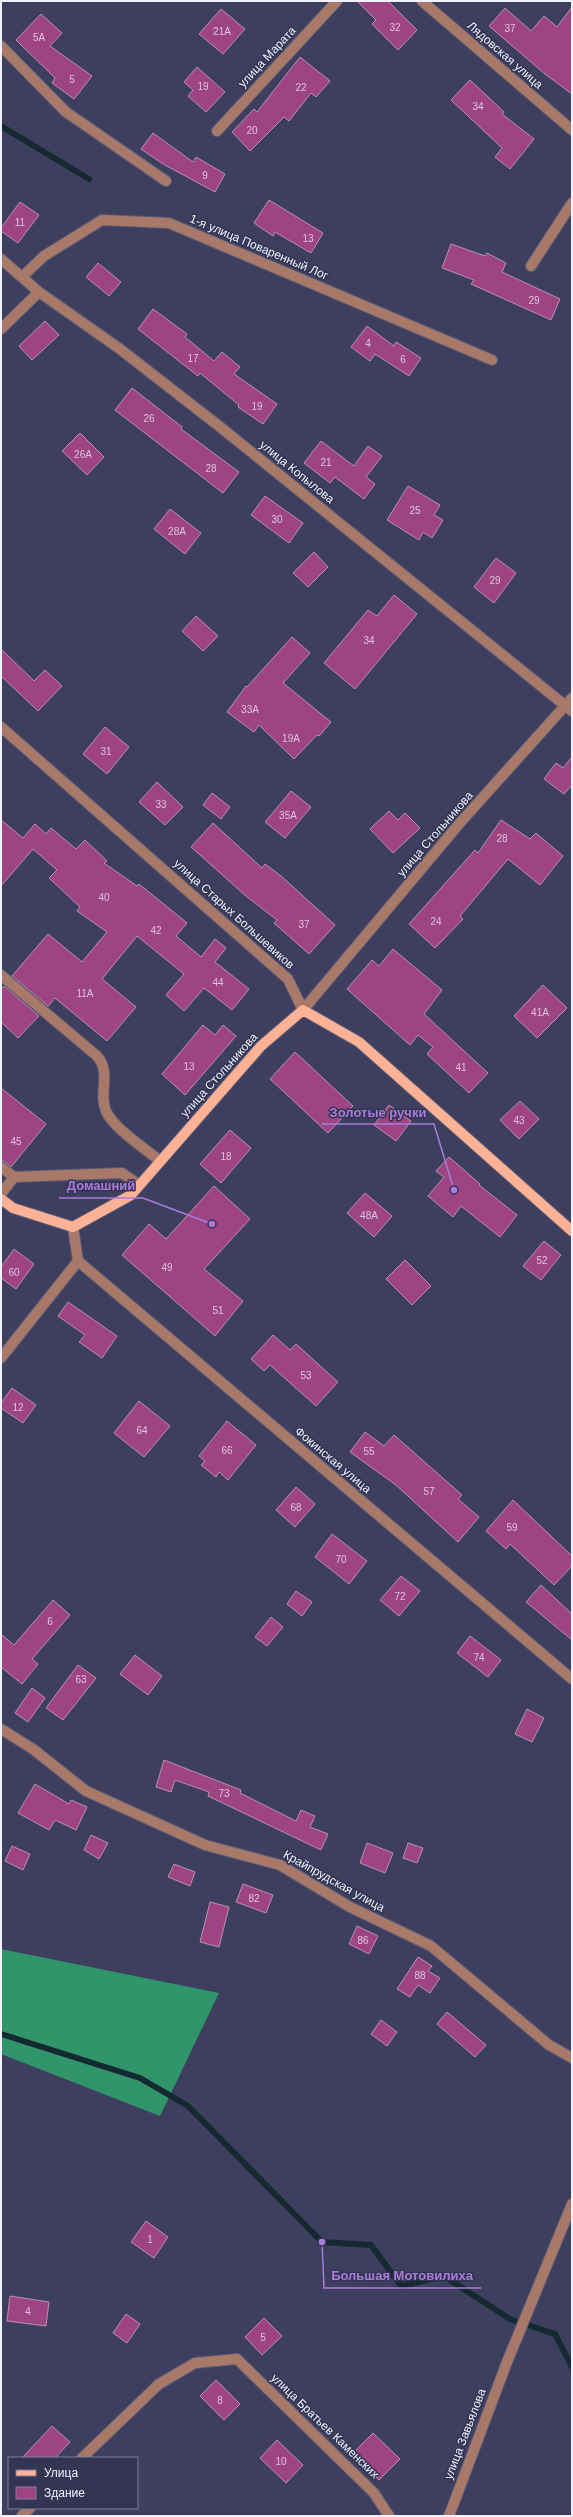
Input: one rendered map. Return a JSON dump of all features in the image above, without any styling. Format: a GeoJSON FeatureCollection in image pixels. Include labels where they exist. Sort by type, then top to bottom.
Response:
{"type":"FeatureCollection","features":[{"type":"Feature","properties":{"kind":"main road","name":"улица Стольникова"},"geometry":{"type":"LineString","coordinates":[[73,1227],[131,1195],[260,1046],[303,1010]]}},
{"type":"Feature","properties":{"kind":"main road"},"geometry":{"type":"LineString","coordinates":[[303,1010],[359,1042],[572,1231]]}},
{"type":"Feature","properties":{"kind":"main road"},"geometry":{"type":"LineString","coordinates":[[1,1199],[12,1208],[73,1227]]}},
{"type":"Feature","properties":{"kind":"street","name":"улица Марата"},"geometry":{"type":"LineString","coordinates":[[217,131],[337,1]]}},
{"type":"Feature","properties":{"kind":"street","name":"Лядовская улица"},"geometry":{"type":"LineString","coordinates":[[422,1],[572,130]]}},
{"type":"Feature","properties":{"kind":"street"},"geometry":{"type":"LineString","coordinates":[[1,46],[66,112],[166,182]]}},
{"type":"Feature","properties":{"kind":"street"},"geometry":{"type":"LineString","coordinates":[[531,266],[572,204]]}},
{"type":"Feature","properties":{"kind":"street","name":"1-я улица Поваренный Лог"},"geometry":{"type":"LineString","coordinates":[[22,278],[44,256],[102,220],[169,223],[492,360]]}},
{"type":"Feature","properties":{"kind":"street","name":"улица Копылова"},"geometry":{"type":"LineString","coordinates":[[1,259],[39,292],[120,349],[224,430],[570,705]]}},
{"type":"Feature","properties":{"kind":"street"},"geometry":{"type":"LineString","coordinates":[[1,329],[39,292]]}},
{"type":"Feature","properties":{"kind":"street","name":"улица Стольникова"},"geometry":{"type":"LineString","coordinates":[[303,1010],[459,824],[570,705]]}},
{"type":"Feature","properties":{"kind":"street","name":"улица Старых Большевиков"},"geometry":{"type":"LineString","coordinates":[[1,727],[288,979],[303,1010]]}},
{"type":"Feature","properties":{"kind":"street"},"geometry":{"type":"LineString","coordinates":[[1,975],[97,1056],[105,1068],[104,1102],[109,1117],[160,1161]]}},
{"type":"Feature","properties":{"kind":"street"},"geometry":{"type":"LineString","coordinates":[[1,1167],[14,1177],[122,1173],[139,1186]]}},
{"type":"Feature","properties":{"kind":"street"},"geometry":{"type":"LineString","coordinates":[[1,1194],[14,1177]]}},
{"type":"Feature","properties":{"kind":"street"},"geometry":{"type":"LineString","coordinates":[[1,1358],[78,1261],[73,1227]]}},
{"type":"Feature","properties":{"kind":"street","name":"Фокинская улица"},"geometry":{"type":"LineString","coordinates":[[78,1261],[572,1679]]}},
{"type":"Feature","properties":{"kind":"street","name":"Крайпрудская улица"},"geometry":{"type":"LineString","coordinates":[[1,1728],[33,1749],[92,1794],[205,1845],[280,1865],[350,1907],[431,1946],[549,2045],[572,2058]]}},
{"type":"Feature","properties":{"kind":"street","name":"улица Завьялова"},"geometry":{"type":"LineString","coordinates":[[449,2516],[507,2362],[572,2204]]}},
{"type":"Feature","properties":{"kind":"street","name":"улица Братьев Каменских"},"geometry":{"type":"LineString","coordinates":[[83,2457],[159,2384],[194,2363],[237,2359],[374,2493],[389,2516]]}},
{"type":"Feature","properties":{"kind":"green space"},"geometry":{"type":"Polygon","coordinates":[[[1,1949],[219,1993],[160,2116],[1,2054],[1,1949]]]}},
{"type":"Feature","properties":{"kind":"building"},"geometry":{"type":"Polygon","coordinates":[[[357,1],[388,1],[417,30],[398,50],[372,24],[376,20],[357,1]]]}},
{"type":"Feature","properties":{"kind":"building"},"geometry":{"type":"Polygon","coordinates":[[[572,7],[572,94],[545,74],[489,26],[505,8],[531,31],[544,16],[557,27],[572,7]]]}},
{"type":"Feature","properties":{"kind":"building"},"geometry":{"type":"Polygon","coordinates":[[[221,9],[245,29],[223,54],[199,34],[221,9]]]}},
{"type":"Feature","properties":{"kind":"building"},"geometry":{"type":"Polygon","coordinates":[[[41,14],[62,33],[50,46],[92,76],[74,99],[52,83],[55,78],[16,40],[41,14]]]}},
{"type":"Feature","properties":{"kind":"building"},"geometry":{"type":"Polygon","coordinates":[[[300,57],[330,81],[316,97],[311,93],[289,121],[284,117],[250,151],[232,132],[254,109],[257,112],[300,57]]]}},
{"type":"Feature","properties":{"kind":"building"},"geometry":{"type":"Polygon","coordinates":[[[197,67],[225,92],[206,112],[188,96],[193,90],[184,82],[197,67]]]}},
{"type":"Feature","properties":{"kind":"building"},"geometry":{"type":"Polygon","coordinates":[[[470,80],[504,112],[502,114],[534,139],[510,169],[495,157],[502,148],[451,100],[470,80]]]}},
{"type":"Feature","properties":{"kind":"building"},"geometry":{"type":"Polygon","coordinates":[[[153,133],[193,162],[196,157],[225,174],[215,192],[163,164],[141,149],[153,133]]]}},
{"type":"Feature","properties":{"kind":"building"},"geometry":{"type":"Polygon","coordinates":[[[269,200],[323,233],[311,253],[275,232],[273,236],[254,223],[269,200]]]}},
{"type":"Feature","properties":{"kind":"building"},"geometry":{"type":"Polygon","coordinates":[[[20,202],[39,215],[18,243],[1,231],[1,228],[20,202]]]}},
{"type":"Feature","properties":{"kind":"building"},"geometry":{"type":"Polygon","coordinates":[[[451,244],[485,256],[487,253],[506,263],[502,272],[560,299],[551,320],[471,284],[474,280],[442,268],[451,244]]]}},
{"type":"Feature","properties":{"kind":"building"},"geometry":{"type":"Polygon","coordinates":[[[98,263],[121,282],[109,296],[86,277],[98,263]]]}},
{"type":"Feature","properties":{"kind":"building"},"geometry":{"type":"Polygon","coordinates":[[[153,309],[187,334],[185,337],[214,361],[222,352],[240,367],[234,374],[277,404],[263,424],[238,407],[239,405],[200,373],[198,376],[138,329],[153,309]]]}},
{"type":"Feature","properties":{"kind":"building"},"geometry":{"type":"Polygon","coordinates":[[[45,321],[59,335],[32,360],[19,346],[45,321]]]}},
{"type":"Feature","properties":{"kind":"building"},"geometry":{"type":"Polygon","coordinates":[[[367,326],[394,346],[396,342],[421,358],[409,376],[375,354],[370,361],[351,347],[367,326]]]}},
{"type":"Feature","properties":{"kind":"building"},"geometry":{"type":"Polygon","coordinates":[[[132,388],[182,427],[181,429],[239,472],[223,493],[115,410],[132,388]]]}},
{"type":"Feature","properties":{"kind":"building"},"geometry":{"type":"Polygon","coordinates":[[[80,433],[104,457],[87,475],[62,451],[80,433]]]}},
{"type":"Feature","properties":{"kind":"building"},"geometry":{"type":"Polygon","coordinates":[[[321,441],[354,466],[368,446],[382,456],[366,477],[375,484],[364,499],[335,477],[330,483],[304,463],[321,441]]]}},
{"type":"Feature","properties":{"kind":"building"},"geometry":{"type":"Polygon","coordinates":[[[408,486],[440,505],[434,515],[443,520],[432,538],[423,532],[419,540],[387,520],[408,486]]]}},
{"type":"Feature","properties":{"kind":"building"},"geometry":{"type":"Polygon","coordinates":[[[265,496],[303,523],[289,543],[251,515],[265,496]]]}},
{"type":"Feature","properties":{"kind":"building"},"geometry":{"type":"Polygon","coordinates":[[[170,509],[201,533],[185,554],[154,529],[170,509]]]}},
{"type":"Feature","properties":{"kind":"building"},"geometry":{"type":"Polygon","coordinates":[[[314,552],[328,567],[308,587],[293,573],[314,552]]]}},
{"type":"Feature","properties":{"kind":"building"},"geometry":{"type":"Polygon","coordinates":[[[496,558],[516,573],[494,603],[474,587],[496,558]]]}},
{"type":"Feature","properties":{"kind":"building"},"geometry":{"type":"Polygon","coordinates":[[[394,595],[417,614],[355,689],[324,663],[368,610],[377,616],[394,595]]]}},
{"type":"Feature","properties":{"kind":"building"},"geometry":{"type":"Polygon","coordinates":[[[196,616],[218,636],[203,651],[182,631],[196,616]]]}},
{"type":"Feature","properties":{"kind":"building"},"geometry":{"type":"Polygon","coordinates":[[[292,637],[310,653],[283,683],[331,722],[319,736],[317,735],[294,759],[259,725],[254,732],[227,712],[246,686],[247,687],[292,637]]]}},
{"type":"Feature","properties":{"kind":"building"},"geometry":{"type":"Polygon","coordinates":[[[1,649],[34,681],[45,670],[62,686],[38,711],[1,676],[1,649]]]}},
{"type":"Feature","properties":{"kind":"building"},"geometry":{"type":"Polygon","coordinates":[[[105,727],[129,747],[107,774],[83,754],[105,727]]]}},
{"type":"Feature","properties":{"kind":"building"},"geometry":{"type":"Polygon","coordinates":[[[572,757],[572,785],[564,794],[544,779],[556,763],[563,768],[572,757]]]}},
{"type":"Feature","properties":{"kind":"building"},"geometry":{"type":"Polygon","coordinates":[[[157,782],[183,807],[165,825],[139,802],[157,782]]]}},
{"type":"Feature","properties":{"kind":"building"},"geometry":{"type":"Polygon","coordinates":[[[291,791],[311,807],[285,838],[265,822],[291,791]]]}},
{"type":"Feature","properties":{"kind":"building"},"geometry":{"type":"Polygon","coordinates":[[[212,793],[230,807],[221,819],[203,805],[212,793]]]}},
{"type":"Feature","properties":{"kind":"building"},"geometry":{"type":"Polygon","coordinates":[[[389,811],[398,820],[405,813],[420,828],[393,853],[370,829],[389,811]]]}},
{"type":"Feature","properties":{"kind":"building"},"geometry":{"type":"Polygon","coordinates":[[[1,820],[23,838],[35,824],[46,834],[51,828],[76,849],[85,840],[107,861],[104,863],[137,886],[139,884],[187,923],[176,936],[201,957],[215,939],[226,948],[215,962],[249,989],[232,1010],[204,988],[184,1011],[166,995],[184,974],[137,936],[102,979],[136,1007],[107,1041],[55,998],[48,1006],[12,976],[48,934],[82,962],[107,932],[77,911],[80,907],[49,878],[57,870],[33,849],[1,886],[1,820]]]}},
{"type":"Feature","properties":{"kind":"building"},"geometry":{"type":"Polygon","coordinates":[[[501,820],[530,839],[536,833],[563,856],[540,885],[508,859],[460,916],[463,919],[435,948],[409,924],[475,850],[478,853],[501,820]]]}},
{"type":"Feature","properties":{"kind":"building"},"geometry":{"type":"Polygon","coordinates":[[[213,823],[262,868],[265,864],[281,876],[335,925],[309,954],[274,923],[277,920],[246,896],[191,847],[213,823]]]}},
{"type":"Feature","properties":{"kind":"building"},"geometry":{"type":"Polygon","coordinates":[[[393,949],[442,990],[424,1014],[488,1073],[469,1093],[427,1054],[433,1047],[418,1035],[410,1045],[347,989],[372,960],[379,966],[393,949]]]}},
{"type":"Feature","properties":{"kind":"building"},"geometry":{"type":"Polygon","coordinates":[[[543,985],[567,1008],[537,1038],[514,1016],[543,985]]]}},
{"type":"Feature","properties":{"kind":"building"},"geometry":{"type":"Polygon","coordinates":[[[4,986],[39,1016],[18,1038],[1,1022],[1,989],[4,986]]]}},
{"type":"Feature","properties":{"kind":"building"},"geometry":{"type":"Polygon","coordinates":[[[203,1025],[215,1035],[223,1025],[236,1036],[185,1095],[162,1074],[203,1025]]]}},
{"type":"Feature","properties":{"kind":"building"},"geometry":{"type":"Polygon","coordinates":[[[295,1052],[353,1106],[328,1133],[270,1079],[295,1052]]]}},
{"type":"Feature","properties":{"kind":"building"},"geometry":{"type":"Polygon","coordinates":[[[1,1088],[46,1124],[11,1167],[1,1159],[1,1088]]]}},
{"type":"Feature","properties":{"kind":"building"},"geometry":{"type":"Polygon","coordinates":[[[520,1101],[539,1119],[519,1139],[500,1120],[520,1101]]]}},
{"type":"Feature","properties":{"kind":"building"},"geometry":{"type":"Polygon","coordinates":[[[389,1105],[411,1121],[396,1141],[374,1125],[389,1105]]]}},
{"type":"Feature","properties":{"kind":"building"},"geometry":{"type":"Polygon","coordinates":[[[230,1130],[251,1148],[221,1183],[200,1164],[230,1130]]]}},
{"type":"Feature","properties":{"kind":"building"},"geometry":{"type":"Polygon","coordinates":[[[449,1157],[480,1184],[479,1185],[517,1215],[500,1237],[461,1206],[453,1217],[428,1196],[444,1177],[436,1171],[449,1157]]]}},
{"type":"Feature","properties":{"kind":"building"},"geometry":{"type":"Polygon","coordinates":[[[214,1186],[250,1219],[204,1269],[243,1301],[215,1336],[122,1255],[149,1224],[166,1239],[214,1186]]]}},
{"type":"Feature","properties":{"kind":"building"},"geometry":{"type":"Polygon","coordinates":[[[365,1193],[392,1216],[374,1237],[347,1213],[365,1193]]]}},
{"type":"Feature","properties":{"kind":"building"},"geometry":{"type":"Polygon","coordinates":[[[544,1241],[561,1255],[541,1280],[523,1266],[544,1241]]]}},
{"type":"Feature","properties":{"kind":"building"},"geometry":{"type":"Polygon","coordinates":[[[14,1249],[34,1264],[16,1289],[1,1278],[1,1267],[14,1249]]]}},
{"type":"Feature","properties":{"kind":"building"},"geometry":{"type":"Polygon","coordinates":[[[405,1260],[431,1286],[412,1305],[386,1279],[405,1260]]]}},
{"type":"Feature","properties":{"kind":"building"},"geometry":{"type":"Polygon","coordinates":[[[68,1302],[117,1336],[102,1358],[79,1342],[85,1335],[58,1316],[68,1302]]]}},
{"type":"Feature","properties":{"kind":"building"},"geometry":{"type":"Polygon","coordinates":[[[273,1335],[290,1350],[296,1344],[338,1382],[316,1406],[270,1365],[264,1371],[251,1359],[273,1335]]]}},
{"type":"Feature","properties":{"kind":"building"},"geometry":{"type":"Polygon","coordinates":[[[12,1388],[36,1405],[23,1423],[1,1408],[1,1403],[12,1388]]]}},
{"type":"Feature","properties":{"kind":"building"},"geometry":{"type":"Polygon","coordinates":[[[139,1401],[170,1426],[144,1457],[114,1433],[139,1401]]]}},
{"type":"Feature","properties":{"kind":"building"},"geometry":{"type":"Polygon","coordinates":[[[227,1421],[256,1445],[228,1480],[219,1472],[216,1477],[201,1465],[205,1461],[199,1456],[227,1421]]]}},
{"type":"Feature","properties":{"kind":"building"},"geometry":{"type":"Polygon","coordinates":[[[365,1432],[384,1446],[394,1435],[462,1495],[458,1499],[479,1517],[458,1542],[396,1485],[350,1452],[365,1432]]]}},
{"type":"Feature","properties":{"kind":"building"},"geometry":{"type":"Polygon","coordinates":[[[296,1487],[315,1504],[295,1527],[276,1510],[296,1487]]]}},
{"type":"Feature","properties":{"kind":"building"},"geometry":{"type":"Polygon","coordinates":[[[513,1500],[572,1556],[572,1566],[554,1585],[510,1544],[506,1549],[486,1531],[513,1500]]]}},
{"type":"Feature","properties":{"kind":"building"},"geometry":{"type":"Polygon","coordinates":[[[332,1534],[367,1561],[349,1584],[315,1557],[332,1534]]]}},
{"type":"Feature","properties":{"kind":"building"},"geometry":{"type":"Polygon","coordinates":[[[401,1576],[420,1591],[399,1616],[380,1600],[401,1576]]]}},
{"type":"Feature","properties":{"kind":"building"},"geometry":{"type":"Polygon","coordinates":[[[541,1585],[572,1614],[572,1640],[526,1602],[541,1585]]]}},
{"type":"Feature","properties":{"kind":"building"},"geometry":{"type":"Polygon","coordinates":[[[296,1591],[312,1602],[302,1616],[287,1604],[296,1591]]]}},
{"type":"Feature","properties":{"kind":"building"},"geometry":{"type":"Polygon","coordinates":[[[53,1600],[70,1615],[32,1659],[38,1664],[22,1684],[1,1667],[1,1634],[14,1645],[53,1600]]]}},
{"type":"Feature","properties":{"kind":"building"},"geometry":{"type":"Polygon","coordinates":[[[271,1617],[283,1627],[267,1646],[255,1637],[271,1617]]]}},
{"type":"Feature","properties":{"kind":"building"},"geometry":{"type":"Polygon","coordinates":[[[470,1636],[501,1660],[488,1677],[457,1653],[470,1636]]]}},
{"type":"Feature","properties":{"kind":"building"},"geometry":{"type":"Polygon","coordinates":[[[135,1655],[162,1676],[148,1695],[120,1674],[135,1655]]]}},
{"type":"Feature","properties":{"kind":"building"},"geometry":{"type":"Polygon","coordinates":[[[78,1665],[96,1678],[63,1720],[46,1708],[78,1665]]]}},
{"type":"Feature","properties":{"kind":"building"},"geometry":{"type":"Polygon","coordinates":[[[32,1688],[45,1698],[28,1722],[15,1713],[32,1688]]]}},
{"type":"Feature","properties":{"kind":"building"},"geometry":{"type":"Polygon","coordinates":[[[527,1709],[544,1718],[532,1742],[515,1734],[527,1709]]]}},
{"type":"Feature","properties":{"kind":"building"},"geometry":{"type":"Polygon","coordinates":[[[164,1760],[241,1790],[240,1793],[296,1821],[301,1810],[315,1816],[310,1827],[328,1834],[321,1850],[208,1796],[209,1792],[175,1780],[171,1792],[156,1787],[164,1760]]]}},
{"type":"Feature","properties":{"kind":"building"},"geometry":{"type":"Polygon","coordinates":[[[35,1784],[69,1804],[71,1800],[87,1807],[76,1830],[55,1820],[49,1830],[18,1813],[35,1784]]]}},
{"type":"Feature","properties":{"kind":"building"},"geometry":{"type":"Polygon","coordinates":[[[91,1835],[108,1843],[99,1859],[84,1850],[91,1835]]]}},
{"type":"Feature","properties":{"kind":"building"},"geometry":{"type":"Polygon","coordinates":[[[367,1843],[393,1853],[385,1873],[360,1863],[367,1843]]]}},
{"type":"Feature","properties":{"kind":"building"},"geometry":{"type":"Polygon","coordinates":[[[408,1843],[423,1848],[417,1863],[403,1858],[408,1843]]]}},
{"type":"Feature","properties":{"kind":"building"},"geometry":{"type":"Polygon","coordinates":[[[12,1846],[30,1854],[23,1870],[5,1861],[12,1846]]]}},
{"type":"Feature","properties":{"kind":"building"},"geometry":{"type":"Polygon","coordinates":[[[174,1864],[195,1872],[190,1886],[168,1877],[174,1864]]]}},
{"type":"Feature","properties":{"kind":"building"},"geometry":{"type":"Polygon","coordinates":[[[243,1884],[273,1895],[266,1913],[236,1902],[243,1884]]]}},
{"type":"Feature","properties":{"kind":"building"},"geometry":{"type":"Polygon","coordinates":[[[210,1902],[229,1907],[219,1947],[200,1942],[210,1902]]]}},
{"type":"Feature","properties":{"kind":"building"},"geometry":{"type":"Polygon","coordinates":[[[357,1926],[378,1936],[369,1954],[349,1944],[357,1926]]]}},
{"type":"Feature","properties":{"kind":"building"},"geometry":{"type":"Polygon","coordinates":[[[418,1957],[432,1966],[428,1971],[440,1978],[430,1993],[418,1985],[410,1997],[397,1989],[418,1957]]]}},
{"type":"Feature","properties":{"kind":"building"},"geometry":{"type":"Polygon","coordinates":[[[447,2012],[486,2045],[475,2057],[437,2024],[447,2012]]]}},
{"type":"Feature","properties":{"kind":"building"},"geometry":{"type":"Polygon","coordinates":[[[381,2020],[397,2032],[387,2046],[371,2034],[381,2020]]]}},
{"type":"Feature","properties":{"kind":"building"},"geometry":{"type":"Polygon","coordinates":[[[146,2221],[168,2237],[154,2258],[131,2242],[146,2221]]]}},
{"type":"Feature","properties":{"kind":"building"},"geometry":{"type":"Polygon","coordinates":[[[10,2296],[49,2302],[46,2326],[7,2321],[10,2296]]]}},
{"type":"Feature","properties":{"kind":"building"},"geometry":{"type":"Polygon","coordinates":[[[126,2314],[140,2324],[127,2343],[113,2333],[126,2314]]]}},
{"type":"Feature","properties":{"kind":"building"},"geometry":{"type":"Polygon","coordinates":[[[264,2318],[282,2336],[262,2355],[245,2337],[264,2318]]]}},
{"type":"Feature","properties":{"kind":"building"},"geometry":{"type":"Polygon","coordinates":[[[216,2380],[240,2404],[224,2420],[200,2396],[216,2380]]]}},
{"type":"Feature","properties":{"kind":"building"},"geometry":{"type":"Polygon","coordinates":[[[52,2426],[70,2442],[56,2457],[23,2457],[52,2426]]]}},
{"type":"Feature","properties":{"kind":"building"},"geometry":{"type":"Polygon","coordinates":[[[373,2433],[400,2459],[379,2480],[353,2453],[373,2433]]]}},
{"type":"Feature","properties":{"kind":"building"},"geometry":{"type":"Polygon","coordinates":[[[277,2440],[303,2465],[286,2483],[260,2458],[277,2440]]]}},
{"type":"Feature","properties":{"kind":"waterway"},"geometry":{"type":"LineString","coordinates":[[1,126],[89,179]]}},
{"type":"Feature","properties":{"kind":"waterway"},"geometry":{"type":"LineString","coordinates":[[1,2034],[140,2078],[188,2106],[322,2242],[371,2245],[401,2286],[444,2276],[510,2319],[555,2334],[572,2367]]}},
{"type":"Feature","properties":{"kind":"place","name":"Золотые ручки"},"geometry":{"type":"Point","coordinates":[454,1190]}},
{"type":"Feature","properties":{"kind":"place","name":"Домашний"},"geometry":{"type":"Point","coordinates":[212,1224]}},
{"type":"Feature","properties":{"kind":"place","name":"Большая Мотовилиха"},"geometry":{"type":"Point","coordinates":[322,2242]}}]}
